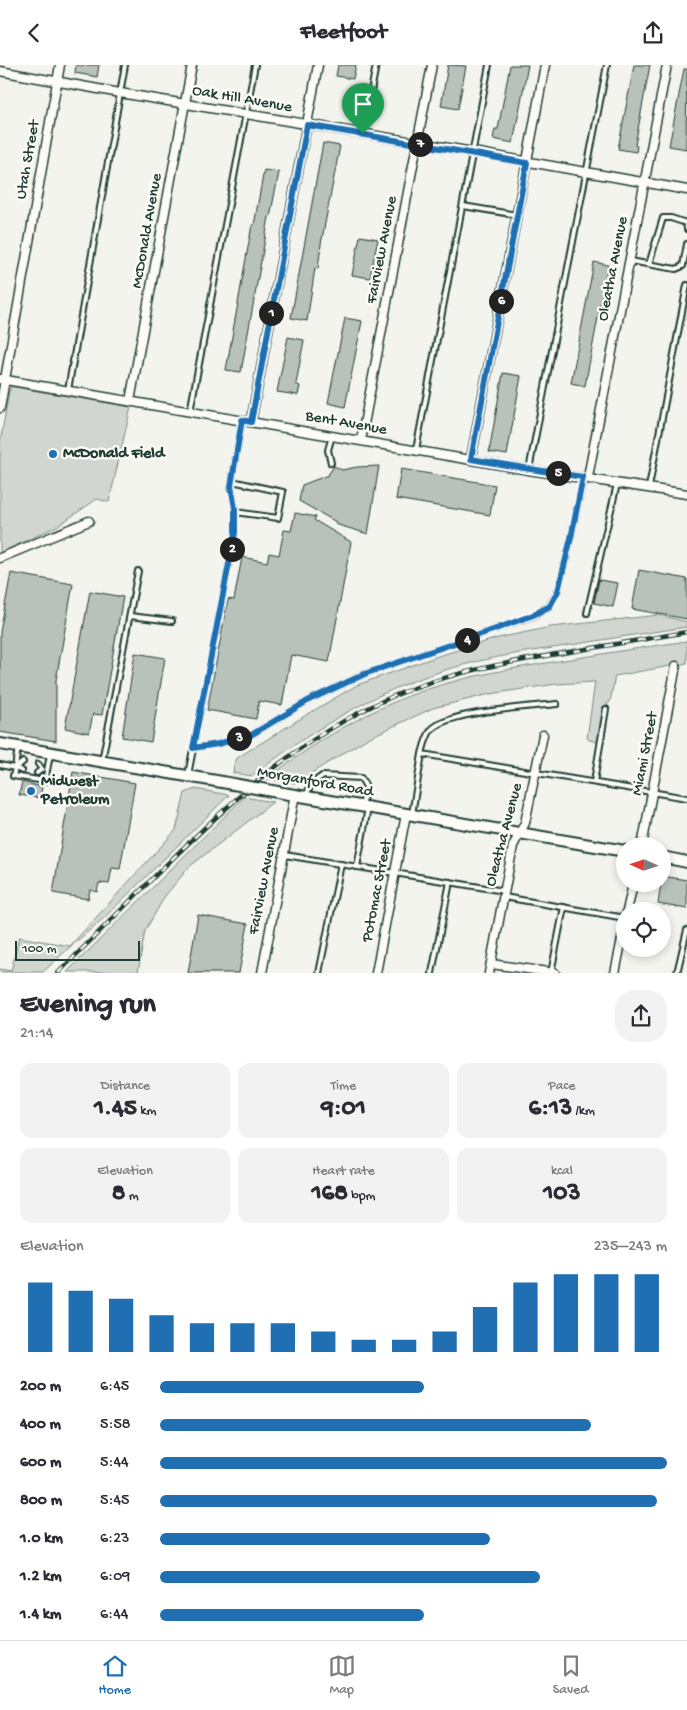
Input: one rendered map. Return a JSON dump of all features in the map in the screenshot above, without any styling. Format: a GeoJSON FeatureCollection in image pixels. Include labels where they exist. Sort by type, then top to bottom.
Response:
{"type":"FeatureCollection","features":[{"type":"Feature","properties":{"kind":"street","name":"Utah Street"},"geometry":{"type":"LineString","coordinates":[[0,408],[2,379],[60,65]]}},
{"type":"Feature","properties":{"kind":"street","name":"McDonald Avenue"},"geometry":{"type":"LineString","coordinates":[[130,401],[192,65]]}},
{"type":"Feature","properties":{"kind":"street"},"geometry":{"type":"LineString","coordinates":[[251,422],[318,65]]}},
{"type":"Feature","properties":{"kind":"street","name":"Fairview Avenue"},"geometry":{"type":"LineString","coordinates":[[361,440],[432,65]]}},
{"type":"Feature","properties":{"kind":"street"},"geometry":{"type":"LineString","coordinates":[[471,459],[545,65]]}},
{"type":"Feature","properties":{"kind":"street","name":"Oleatha Avenue"},"geometry":{"type":"LineString","coordinates":[[586,477],[630,261],[667,65]]}},
{"type":"Feature","properties":{"kind":"street","name":"Oak Hill Avenue"},"geometry":{"type":"LineString","coordinates":[[0,71],[687,190]]}},
{"type":"Feature","properties":{"kind":"street","name":"Bent Avenue"},"geometry":{"type":"LineString","coordinates":[[2,379],[687,494]]}},
{"type":"Feature","properties":{"kind":"street"},"geometry":{"type":"LineString","coordinates":[[0,559],[89,521]]}},
{"type":"Feature","properties":{"kind":"street","name":"Miami Street"},"geometry":{"type":"LineString","coordinates":[[644,837],[676,666]]}},
{"type":"Feature","properties":{"kind":"street","name":"Oleatha Avenue"},"geometry":{"type":"LineString","coordinates":[[489,973],[513,846],[526,823],[543,735]]}},
{"type":"Feature","properties":{"kind":"street","name":"Morganford Road"},"geometry":{"type":"LineString","coordinates":[[0,744],[616,849]]}},
{"type":"Feature","properties":{"kind":"street","name":"Fairview Avenue"},"geometry":{"type":"LineString","coordinates":[[262,973],[294,794]]}},
{"type":"Feature","properties":{"kind":"street","name":"Potomac Street"},"geometry":{"type":"LineString","coordinates":[[376,973],[409,814]]}},
{"type":"Feature","properties":{"kind":"street"},"geometry":{"type":"LineString","coordinates":[[671,858],[687,861]]}},
{"type":"Feature","properties":{"kind":"street"},"geometry":{"type":"LineString","coordinates":[[615,973],[618,957]]}},
{"type":"Feature","properties":{"kind":"street"},"geometry":{"type":"LineString","coordinates":[[491,964],[553,972]]}},
{"type":"Feature","properties":{"kind":"lane"},"geometry":{"type":"LineString","coordinates":[[68,390],[125,65]]}},
{"type":"Feature","properties":{"kind":"lane"},"geometry":{"type":"LineString","coordinates":[[190,411],[256,65]]}},
{"type":"Feature","properties":{"kind":"lane"},"geometry":{"type":"LineString","coordinates":[[363,134],[376,65]]}},
{"type":"Feature","properties":{"kind":"lane"},"geometry":{"type":"LineString","coordinates":[[416,450],[490,65]]}},
{"type":"Feature","properties":{"kind":"lane"},"geometry":{"type":"LineString","coordinates":[[530,469],[607,65]]}},
{"type":"Feature","properties":{"kind":"lane"},"geometry":{"type":"LineString","coordinates":[[463,206],[517,215]]}},
{"type":"Feature","properties":{"kind":"lane"},"geometry":{"type":"LineString","coordinates":[[649,264],[663,218],[671,218],[686,223],[687,229]]}},
{"type":"Feature","properties":{"kind":"lane"},"geometry":{"type":"LineString","coordinates":[[630,261],[676,269],[683,266],[687,244]]}},
{"type":"Feature","properties":{"kind":"lane"},"geometry":{"type":"LineString","coordinates":[[649,487],[687,285]]}},
{"type":"Feature","properties":{"kind":"lane"},"geometry":{"type":"LineString","coordinates":[[188,776],[235,533],[232,481],[242,420]]}},
{"type":"Feature","properties":{"kind":"lane"},"geometry":{"type":"LineString","coordinates":[[331,463],[328,450],[332,435]]}},
{"type":"Feature","properties":{"kind":"lane"},"geometry":{"type":"LineString","coordinates":[[193,748],[218,744],[251,735],[311,699],[367,673],[501,627],[533,615],[550,606],[558,591],[586,477]]}},
{"type":"Feature","properties":{"kind":"lane"},"geometry":{"type":"LineString","coordinates":[[232,481],[284,492],[278,518],[235,512]]}},
{"type":"Feature","properties":{"kind":"lane"},"geometry":{"type":"LineString","coordinates":[[587,613],[618,482]]}},
{"type":"Feature","properties":{"kind":"lane"},"geometry":{"type":"LineString","coordinates":[[102,761],[138,571]]}},
{"type":"Feature","properties":{"kind":"lane"},"geometry":{"type":"LineString","coordinates":[[130,616],[172,621]]}},
{"type":"Feature","properties":{"kind":"lane"},"geometry":{"type":"LineString","coordinates":[[409,814],[426,740],[432,729],[447,721],[467,715],[557,704]]}},
{"type":"Feature","properties":{"kind":"lane"},"geometry":{"type":"LineString","coordinates":[[594,782],[606,709]]}},
{"type":"Feature","properties":{"kind":"lane"},"geometry":{"type":"LineString","coordinates":[[18,747],[13,776],[45,781],[44,770],[51,753]]}},
{"type":"Feature","properties":{"kind":"lane"},"geometry":{"type":"LineString","coordinates":[[422,755],[687,798]]}},
{"type":"Feature","properties":{"kind":"lane"},"geometry":{"type":"LineString","coordinates":[[14,768],[23,762]]}},
{"type":"Feature","properties":{"kind":"lane"},"geometry":{"type":"LineString","coordinates":[[0,765],[22,771]]}},
{"type":"Feature","properties":{"kind":"lane"},"geometry":{"type":"LineString","coordinates":[[38,765],[44,770]]}},
{"type":"Feature","properties":{"kind":"lane"},"geometry":{"type":"LineString","coordinates":[[37,773],[44,770]]}},
{"type":"Feature","properties":{"kind":"lane"},"geometry":{"type":"LineString","coordinates":[[306,796],[311,784],[322,776],[361,778],[366,787],[357,867]]}},
{"type":"Feature","properties":{"kind":"lane"},"geometry":{"type":"LineString","coordinates":[[284,855],[450,881],[564,907],[616,916]]}},
{"type":"Feature","properties":{"kind":"lane"},"geometry":{"type":"LineString","coordinates":[[319,973],[341,864]]}},
{"type":"Feature","properties":{"kind":"lane"},"geometry":{"type":"LineString","coordinates":[[432,973],[450,881]]}},
{"type":"Feature","properties":{"kind":"lane"},"geometry":{"type":"LineString","coordinates":[[553,972],[564,907]]}},
{"type":"Feature","properties":{"kind":"lane"},"geometry":{"type":"LineString","coordinates":[[677,973],[687,930]]}},
{"type":"Feature","properties":{"kind":"shaded area"},"geometry":{"type":"Polygon","coordinates":[[[11,387],[131,407],[109,502],[97,499],[59,525],[0,553],[0,443],[11,387]]]}},
{"type":"Feature","properties":{"kind":"shaded area"},"geometry":{"type":"Polygon","coordinates":[[[659,615],[687,622],[687,627],[511,654],[433,674],[384,693],[338,717],[294,745],[252,776],[233,773],[237,758],[357,685],[438,656],[498,638],[551,627],[659,615]]]}},
{"type":"Feature","properties":{"kind":"shaded area"},"geometry":{"type":"Polygon","coordinates":[[[687,641],[687,663],[615,676],[610,702],[606,705],[597,742],[587,738],[595,682],[556,684],[490,694],[433,708],[368,738],[295,783],[267,779],[300,754],[354,721],[427,689],[475,676],[687,641]]]}},
{"type":"Feature","properties":{"kind":"shaded area"},"geometry":{"type":"Polygon","coordinates":[[[195,789],[229,795],[105,917],[43,972],[0,972],[0,969],[11,971],[19,937],[70,946],[176,830],[185,793],[195,789]]]}},
{"type":"Feature","properties":{"kind":"shaded area"},"geometry":{"type":"Polygon","coordinates":[[[244,797],[273,802],[189,867],[165,896],[145,931],[138,972],[67,972],[244,797]]]}},
{"type":"Feature","properties":{"kind":"building"},"geometry":{"type":"Polygon","coordinates":[[[76,65],[99,65],[97,77],[75,73],[76,65]]]}},
{"type":"Feature","properties":{"kind":"building"},"geometry":{"type":"Polygon","coordinates":[[[338,65],[356,65],[353,79],[336,76],[338,65]]]}},
{"type":"Feature","properties":{"kind":"building"},"geometry":{"type":"Polygon","coordinates":[[[448,65],[466,66],[458,109],[441,106],[448,65]]]}},
{"type":"Feature","properties":{"kind":"building"},"geometry":{"type":"Polygon","coordinates":[[[510,65],[528,65],[513,143],[493,139],[495,129],[498,129],[510,65]]]}},
{"type":"Feature","properties":{"kind":"building"},"geometry":{"type":"Polygon","coordinates":[[[634,65],[650,65],[635,145],[637,146],[636,152],[618,149],[634,65]]]}},
{"type":"Feature","properties":{"kind":"building"},"geometry":{"type":"Polygon","coordinates":[[[684,69],[687,69],[686,149],[669,146],[684,69]]]}},
{"type":"Feature","properties":{"kind":"building"},"geometry":{"type":"Polygon","coordinates":[[[323,143],[340,146],[318,269],[315,268],[307,321],[291,318],[323,143]]]}},
{"type":"Feature","properties":{"kind":"building"},"geometry":{"type":"Polygon","coordinates":[[[264,170],[279,172],[241,372],[226,370],[252,225],[254,225],[264,170]]]}},
{"type":"Feature","properties":{"kind":"building"},"geometry":{"type":"Polygon","coordinates":[[[360,236],[378,239],[370,278],[352,275],[360,236]]]}},
{"type":"Feature","properties":{"kind":"building"},"geometry":{"type":"Polygon","coordinates":[[[594,262],[608,265],[585,386],[571,383],[594,262]]]}},
{"type":"Feature","properties":{"kind":"building"},"geometry":{"type":"Polygon","coordinates":[[[345,318],[362,321],[345,407],[328,403],[345,318]]]}},
{"type":"Feature","properties":{"kind":"building"},"geometry":{"type":"Polygon","coordinates":[[[288,337],[304,340],[296,384],[300,386],[298,395],[277,392],[288,337]]]}},
{"type":"Feature","properties":{"kind":"building"},"geometry":{"type":"Polygon","coordinates":[[[503,373],[521,376],[507,455],[489,452],[503,373]]]}},
{"type":"Feature","properties":{"kind":"building"},"geometry":{"type":"Polygon","coordinates":[[[334,466],[342,470],[379,466],[368,534],[335,524],[336,522],[299,501],[302,485],[328,475],[334,466]]]}},
{"type":"Feature","properties":{"kind":"building"},"geometry":{"type":"Polygon","coordinates":[[[401,469],[495,485],[490,515],[396,499],[401,469]]]}},
{"type":"Feature","properties":{"kind":"building"},"geometry":{"type":"Polygon","coordinates":[[[295,513],[316,517],[314,520],[351,542],[329,662],[291,655],[282,705],[259,701],[256,719],[207,710],[228,599],[234,600],[242,557],[267,562],[269,553],[279,555],[284,530],[291,531],[295,513]]]}},
{"type":"Feature","properties":{"kind":"building"},"geometry":{"type":"Polygon","coordinates":[[[639,570],[687,579],[687,619],[632,609],[639,570]]]}},
{"type":"Feature","properties":{"kind":"building"},"geometry":{"type":"Polygon","coordinates":[[[11,573],[73,584],[56,680],[56,741],[0,732],[0,632],[11,573]]]}},
{"type":"Feature","properties":{"kind":"building"},"geometry":{"type":"Polygon","coordinates":[[[599,580],[618,583],[613,607],[594,603],[599,580]]]}},
{"type":"Feature","properties":{"kind":"building"},"geometry":{"type":"Polygon","coordinates":[[[90,591],[123,597],[102,715],[93,714],[89,733],[65,728],[90,591]]]}},
{"type":"Feature","properties":{"kind":"building"},"geometry":{"type":"Polygon","coordinates":[[[135,653],[165,658],[151,742],[122,737],[135,653]]]}},
{"type":"Feature","properties":{"kind":"building"},"geometry":{"type":"Polygon","coordinates":[[[73,772],[135,783],[120,869],[112,868],[109,884],[99,883],[97,892],[90,890],[88,899],[53,893],[73,772]]]}},
{"type":"Feature","properties":{"kind":"building","name":"Midwest Petroleum"},"geometry":{"type":"Polygon","coordinates":[[[22,782],[42,787],[40,798],[19,795],[22,782]]]}},
{"type":"Feature","properties":{"kind":"building"},"geometry":{"type":"Polygon","coordinates":[[[671,877],[687,880],[687,909],[671,906],[671,902],[658,902],[660,893],[671,893],[671,877]]]}},
{"type":"Feature","properties":{"kind":"building"},"geometry":{"type":"Polygon","coordinates":[[[198,915],[248,924],[239,973],[188,973],[198,915]]]}},
{"type":"Feature","properties":{"kind":"railway"},"geometry":{"type":"LineString","coordinates":[[58,973],[165,866],[249,788],[309,742],[341,722],[411,689],[465,672],[538,657],[687,632]]}},
{"type":"Feature","properties":{"kind":"place","name":"McDonald Field"},"geometry":{"type":"Point","coordinates":[53,454]}},
{"type":"Feature","properties":{"kind":"place","name":"Midwest Petroleum"},"geometry":{"type":"Point","coordinates":[31,791]}},
{"type":"Feature","properties":{"kind":"route"},"geometry":{"type":"LineString","coordinates":[[307,125],[363,134],[527,163],[471,459],[583,477],[558,591],[550,606],[533,615],[367,673],[311,699],[251,735],[218,744],[193,748],[235,533],[235,508],[231,486],[242,420],[251,422],[307,125]]}}]}
